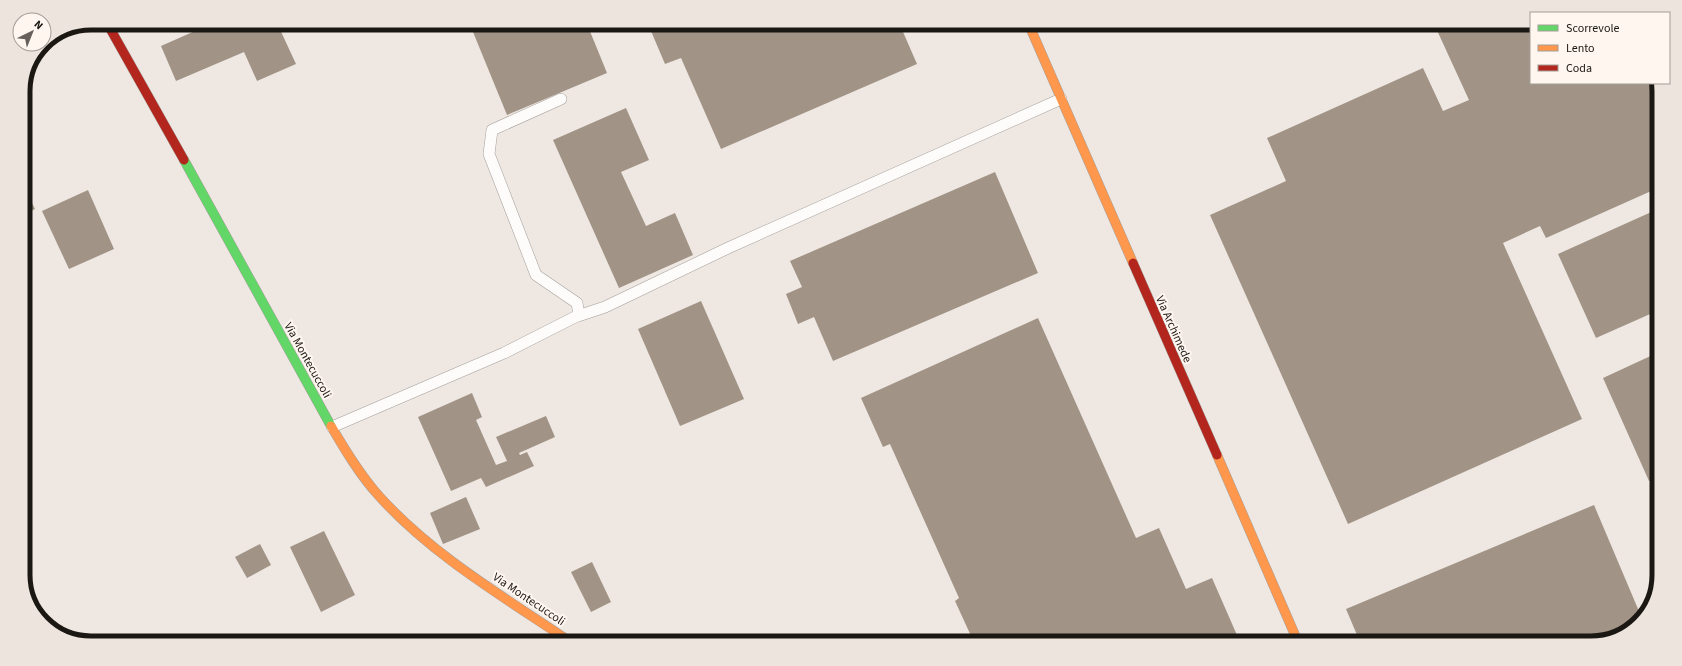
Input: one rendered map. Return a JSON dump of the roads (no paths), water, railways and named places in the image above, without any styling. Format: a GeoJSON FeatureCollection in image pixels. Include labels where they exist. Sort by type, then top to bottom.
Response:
{"type":"FeatureCollection","features":[{"type":"Feature","properties":{"kind":"street","name":"Via Montecuccoli"},"geometry":{"type":"LineString","coordinates":[[111,30],[332,427],[359,470],[378,495],[402,520],[463,569],[563,636]]}},
{"type":"Feature","properties":{"kind":"street","name":"Via Archimede"},"geometry":{"type":"LineString","coordinates":[[1031,30],[1295,636]]}},
{"type":"Feature","properties":{"kind":"lane"},"geometry":{"type":"LineString","coordinates":[[561,99],[492,130],[489,154],[536,275],[577,303],[578,316]]}},
{"type":"Feature","properties":{"kind":"lane"},"geometry":{"type":"LineString","coordinates":[[332,427],[504,353],[578,316],[605,307],[728,248],[1061,99]]}}]}
